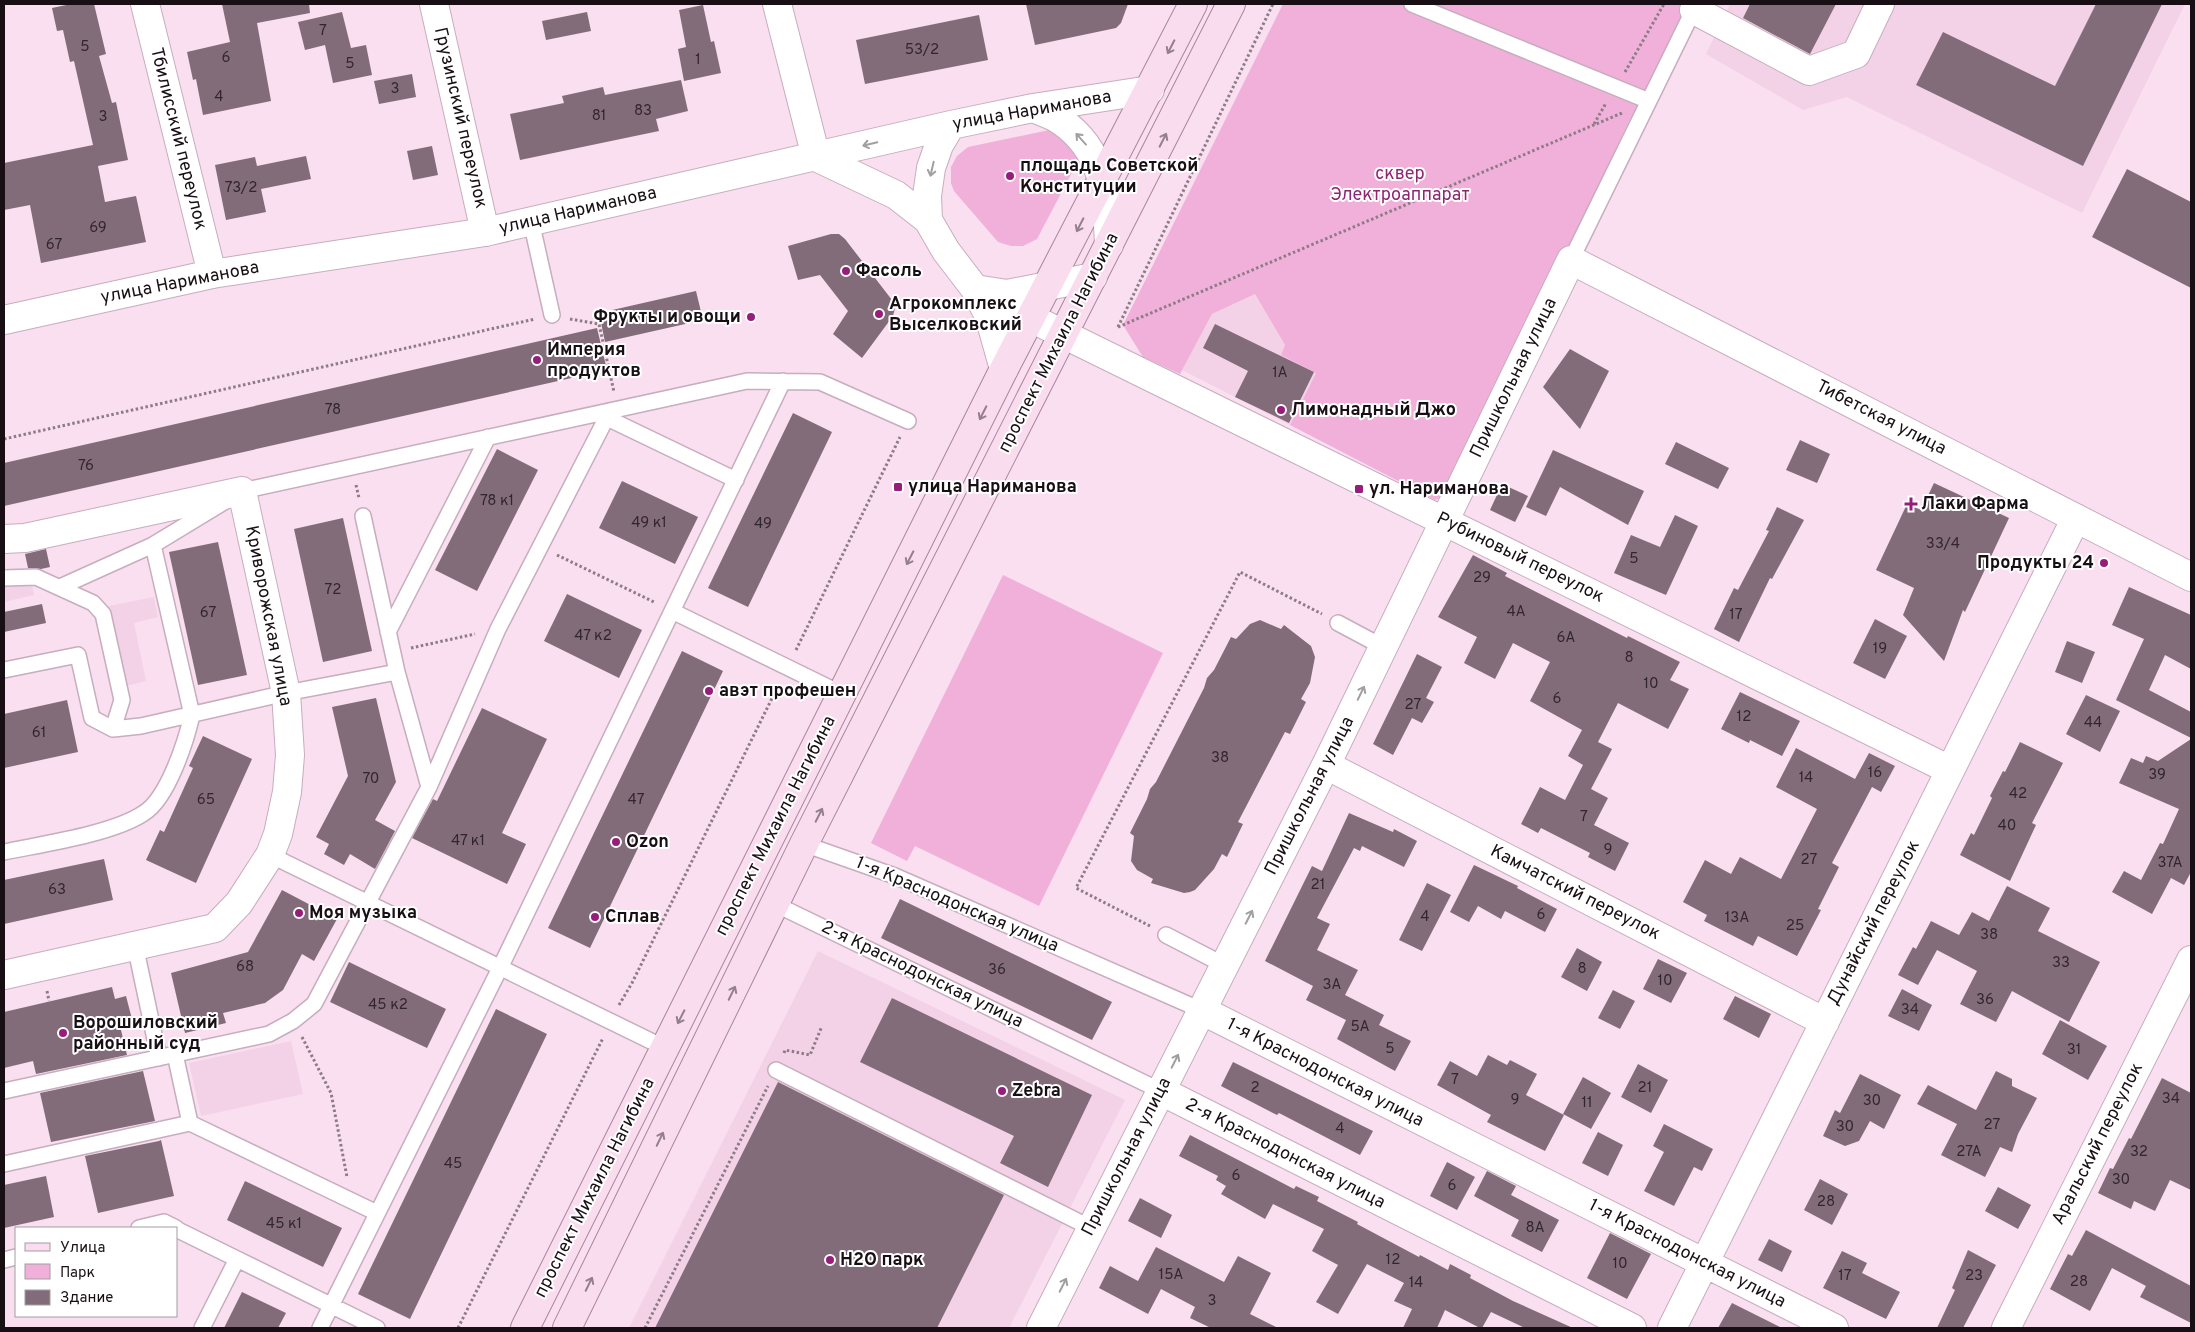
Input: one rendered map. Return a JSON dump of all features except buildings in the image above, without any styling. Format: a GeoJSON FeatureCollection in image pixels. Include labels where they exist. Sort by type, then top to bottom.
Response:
{"type":"FeatureCollection","features":[{"type":"Feature","properties":{"kind":"main road","name":"проспект Михаила Нагибина"},"geometry":{"type":"LineString","coordinates":[[525,1328],[1004,369],[1193,4]]}},
{"type":"Feature","properties":{"kind":"main road","name":"проспект Михаила Нагибина"},"geometry":{"type":"LineString","coordinates":[[568,1328],[804,844],[1231,4]]}},
{"type":"Feature","properties":{"kind":"street","name":"Тбилисский переулок"},"geometry":{"type":"LineString","coordinates":[[145,4],[212,274]]}},
{"type":"Feature","properties":{"kind":"street","name":"Грузинский переулок"},"geometry":{"type":"LineString","coordinates":[[434,4],[486,232]]}},
{"type":"Feature","properties":{"kind":"street"},"geometry":{"type":"LineString","coordinates":[[777,4],[816,157],[896,195],[928,220],[946,251],[975,288],[989,316],[1004,369]]}},
{"type":"Feature","properties":{"kind":"street"},"geometry":{"type":"LineString","coordinates":[[1695,7],[1809,70],[1856,54],[1880,4]]}},
{"type":"Feature","properties":{"kind":"street","name":"улица Нариманова"},"geometry":{"type":"LineString","coordinates":[[4,320],[212,274],[486,232],[951,125],[1033,108],[1150,90]]}},
{"type":"Feature","properties":{"kind":"street"},"geometry":{"type":"LineString","coordinates":[[1033,108],[1060,120],[1080,137],[1094,155],[1107,198],[1109,245]]}},
{"type":"Feature","properties":{"kind":"street"},"geometry":{"type":"LineString","coordinates":[[928,220],[927,196],[932,168],[939,145],[951,125]]}},
{"type":"Feature","properties":{"kind":"street","name":"Тибетская улица"},"geometry":{"type":"LineString","coordinates":[[1571,260],[2191,577]]}},
{"type":"Feature","properties":{"kind":"street","name":"Пришкольная улица"},"geometry":{"type":"LineString","coordinates":[[1041,1328],[1326,765],[1571,260]]}},
{"type":"Feature","properties":{"kind":"street"},"geometry":{"type":"LineString","coordinates":[[975,288],[1007,294],[1092,277]]}},
{"type":"Feature","properties":{"kind":"street"},"geometry":{"type":"LineString","coordinates":[[975,288],[1031,319],[1063,334]]}},
{"type":"Feature","properties":{"kind":"street","name":"Рубиновый переулок"},"geometry":{"type":"LineString","coordinates":[[1063,334],[1950,770]]}},
{"type":"Feature","properties":{"kind":"street"},"geometry":{"type":"LineString","coordinates":[[4,539],[25,538],[242,491]]}},
{"type":"Feature","properties":{"kind":"street","name":"Криворожская улица"},"geometry":{"type":"LineString","coordinates":[[4,975],[215,928],[239,903],[270,855],[278,834],[287,792],[290,755],[286,692],[242,491]]}},
{"type":"Feature","properties":{"kind":"street","name":"Дунайский переулок"},"geometry":{"type":"LineString","coordinates":[[1672,1328],[2076,518]]}},
{"type":"Feature","properties":{"kind":"street","name":"Камчатский переулок"},"geometry":{"type":"LineString","coordinates":[[1326,765],[1824,1022]]}},
{"type":"Feature","properties":{"kind":"street","name":"Аральский переулок"},"geometry":{"type":"LineString","coordinates":[[2006,1328],[2191,960]]}},
{"type":"Feature","properties":{"kind":"street","name":"1-я Краснодонская улица"},"geometry":{"type":"LineString","coordinates":[[1201,1010],[1834,1328]]}},
{"type":"Feature","properties":{"kind":"street","name":"2-я Краснодонская улица"},"geometry":{"type":"LineString","coordinates":[[1161,1091],[1632,1328]]}},
{"type":"Feature","properties":{"kind":"lane"},"geometry":{"type":"LineString","coordinates":[[1412,4],[1649,101]]}},
{"type":"Feature","properties":{"kind":"lane"},"geometry":{"type":"LineString","coordinates":[[1571,260],[1695,7]]}},
{"type":"Feature","properties":{"kind":"lane"},"geometry":{"type":"LineString","coordinates":[[531,221],[552,315]]}},
{"type":"Feature","properties":{"kind":"lane"},"geometry":{"type":"LineString","coordinates":[[60,588],[153,544],[242,491],[488,437],[612,413],[747,381],[820,382],[908,421]]}},
{"type":"Feature","properties":{"kind":"lane"},"geometry":{"type":"LineString","coordinates":[[320,1328],[500,968],[783,381]]}},
{"type":"Feature","properties":{"kind":"lane"},"geometry":{"type":"LineString","coordinates":[[612,413],[736,480]]}},
{"type":"Feature","properties":{"kind":"lane"},"geometry":{"type":"LineString","coordinates":[[4,1092],[269,1034],[293,1021],[314,1004],[429,787],[498,629],[612,413]]}},
{"type":"Feature","properties":{"kind":"lane"},"geometry":{"type":"LineString","coordinates":[[388,632],[488,437]]}},
{"type":"Feature","properties":{"kind":"lane"},"geometry":{"type":"LineString","coordinates":[[363,516],[397,672],[429,787]]}},
{"type":"Feature","properties":{"kind":"lane"},"geometry":{"type":"LineString","coordinates":[[4,852],[117,826],[145,813],[164,791],[187,739],[192,715],[153,544]]}},
{"type":"Feature","properties":{"kind":"lane"},"geometry":{"type":"LineString","coordinates":[[4,578],[36,577],[93,603],[103,614],[122,700],[113,730]]}},
{"type":"Feature","properties":{"kind":"lane"},"geometry":{"type":"LineString","coordinates":[[672,611],[842,694]]}},
{"type":"Feature","properties":{"kind":"lane"},"geometry":{"type":"LineString","coordinates":[[1338,623],[1383,646]]}},
{"type":"Feature","properties":{"kind":"lane"},"geometry":{"type":"LineString","coordinates":[[4,670],[78,655],[92,718],[113,730],[192,715],[286,692],[397,672]]}},
{"type":"Feature","properties":{"kind":"lane","name":"1-я Краснодонская улица"},"geometry":{"type":"LineString","coordinates":[[804,844],[895,876],[1201,1010]]}},
{"type":"Feature","properties":{"kind":"lane"},"geometry":{"type":"LineString","coordinates":[[270,855],[665,1048]]}},
{"type":"Feature","properties":{"kind":"lane","name":"2-я Краснодонская улица"},"geometry":{"type":"LineString","coordinates":[[776,904],[1161,1091]]}},
{"type":"Feature","properties":{"kind":"lane"},"geometry":{"type":"LineString","coordinates":[[1166,935],[1224,965]]}},
{"type":"Feature","properties":{"kind":"lane"},"geometry":{"type":"LineString","coordinates":[[135,945],[159,1058]]}},
{"type":"Feature","properties":{"kind":"lane"},"geometry":{"type":"LineString","coordinates":[[175,1054],[190,1123]]}},
{"type":"Feature","properties":{"kind":"lane"},"geometry":{"type":"LineString","coordinates":[[776,1070],[1091,1228]]}},
{"type":"Feature","properties":{"kind":"lane"},"geometry":{"type":"LineString","coordinates":[[4,1164],[190,1123],[377,1213]]}},
{"type":"Feature","properties":{"kind":"lane"},"geometry":{"type":"LineString","coordinates":[[142,1227],[164,1222],[174,1227]]}},
{"type":"Feature","properties":{"kind":"lane"},"geometry":{"type":"LineString","coordinates":[[178,1229],[377,1328]]}},
{"type":"Feature","properties":{"kind":"lane"},"geometry":{"type":"LineString","coordinates":[[202,1328],[236,1258]]}},
{"type":"Feature","properties":{"kind":"path"},"geometry":{"type":"LineString","coordinates":[[1104,354],[1273,4]]}},
{"type":"Feature","properties":{"kind":"path"},"geometry":{"type":"LineString","coordinates":[[1594,124],[1664,4]]}},
{"type":"Feature","properties":{"kind":"path"},"geometry":{"type":"LineString","coordinates":[[1118,327],[1649,101]]}},
{"type":"Feature","properties":{"kind":"path"},"geometry":{"type":"LineString","coordinates":[[4,439],[552,315],[599,324],[612,413]]}},
{"type":"Feature","properties":{"kind":"path"},"geometry":{"type":"LineString","coordinates":[[458,1328],[611,1022],[632,984],[908,421]]}},
{"type":"Feature","properties":{"kind":"path"},"geometry":{"type":"LineString","coordinates":[[352,467],[363,516]]}},
{"type":"Feature","properties":{"kind":"path"},"geometry":{"type":"LineString","coordinates":[[540,547],[672,611]]}},
{"type":"Feature","properties":{"kind":"path"},"geometry":{"type":"LineString","coordinates":[[1166,935],[1076,888],[1240,572],[1338,623]]}},
{"type":"Feature","properties":{"kind":"path"},"geometry":{"type":"LineString","coordinates":[[393,652],[498,629]]}},
{"type":"Feature","properties":{"kind":"path"},"geometry":{"type":"LineString","coordinates":[[46,988],[49,1002]]}},
{"type":"Feature","properties":{"kind":"path"},"geometry":{"type":"LineString","coordinates":[[293,1021],[330,1093],[351,1201]]}},
{"type":"Feature","properties":{"kind":"path"},"geometry":{"type":"LineString","coordinates":[[785,1050],[810,1055],[822,1026]]}},
{"type":"Feature","properties":{"kind":"path"},"geometry":{"type":"LineString","coordinates":[[645,1328],[776,1070]]}},
{"type":"Feature","properties":{"kind":"shaded area"},"geometry":{"type":"Polygon","coordinates":[[[1730,4],[2185,4],[2082,213],[1847,97],[1803,110],[1706,54],[1730,4]]]}},
{"type":"Feature","properties":{"kind":"shaded area"},"geometry":{"type":"Polygon","coordinates":[[[1255,294],[1285,345],[1281,355],[1316,373],[1290,425],[1182,370],[1212,314],[1255,294]]]}},
{"type":"Feature","properties":{"kind":"shaded area"},"geometry":{"type":"Polygon","coordinates":[[[31,580],[34,595],[4,602],[4,586],[31,580]]]}},
{"type":"Feature","properties":{"kind":"shaded area"},"geometry":{"type":"Polygon","coordinates":[[[154,597],[158,617],[134,623],[146,681],[126,686],[109,606],[154,597]]]}},
{"type":"Feature","properties":{"kind":"shaded area"},"geometry":{"type":"Polygon","coordinates":[[[818,951],[1125,1100],[1009,1328],[629,1328],[818,951]]]}},
{"type":"Feature","properties":{"kind":"shaded area"},"geometry":{"type":"Polygon","coordinates":[[[291,1041],[303,1094],[201,1116],[189,1063],[291,1041]]]}},
{"type":"Feature","properties":{"kind":"green space","name":"cквер Электроаппарат"},"geometry":{"type":"Polygon","coordinates":[[[1283,4],[1693,4],[1664,62],[1629,121],[1453,493],[1435,500],[1290,425],[1316,373],[1281,355],[1285,345],[1255,294],[1212,314],[1180,374],[1143,357],[1123,325],[1283,4]]]}},
{"type":"Feature","properties":{"kind":"green space"},"geometry":{"type":"Polygon","coordinates":[[[1054,129],[1079,156],[1078,161],[1037,239],[1023,246],[1011,246],[998,242],[954,191],[951,183],[951,167],[957,156],[968,147],[1054,129]]]}},
{"type":"Feature","properties":{"kind":"green space"},"geometry":{"type":"Polygon","coordinates":[[[1003,575],[1163,653],[1039,906],[915,846],[907,861],[871,843],[1003,575]]]}},
{"type":"Feature","properties":{"kind":"place","name":"площадь Советской Конституции"},"geometry":{"type":"Point","coordinates":[1010,176]}},
{"type":"Feature","properties":{"kind":"place","name":"Фасоль"},"geometry":{"type":"Point","coordinates":[846,271]}},
{"type":"Feature","properties":{"kind":"place","name":"Агрокомплекс Выселковский"},"geometry":{"type":"Point","coordinates":[879,314]}},
{"type":"Feature","properties":{"kind":"place","name":"Фрукты и овощи"},"geometry":{"type":"Point","coordinates":[751,317]}},
{"type":"Feature","properties":{"kind":"place","name":"Империя продуктов"},"geometry":{"type":"Point","coordinates":[537,360]}},
{"type":"Feature","properties":{"kind":"place","name":"Лимонадный Джо"},"geometry":{"type":"Point","coordinates":[1281,410]}},
{"type":"Feature","properties":{"kind":"place","name":"улица Нариманова"},"geometry":{"type":"Point","coordinates":[898,487]}},
{"type":"Feature","properties":{"kind":"place","name":"ул. Нариманова"},"geometry":{"type":"Point","coordinates":[1359,489]}},
{"type":"Feature","properties":{"kind":"place","name":"Лаки Фарма"},"geometry":{"type":"Point","coordinates":[1911,504]}},
{"type":"Feature","properties":{"kind":"place","name":"Продукты 24"},"geometry":{"type":"Point","coordinates":[2104,563]}},
{"type":"Feature","properties":{"kind":"place","name":"авэт профешен"},"geometry":{"type":"Point","coordinates":[709,691]}},
{"type":"Feature","properties":{"kind":"place","name":"Ozon"},"geometry":{"type":"Point","coordinates":[616,842]}},
{"type":"Feature","properties":{"kind":"place","name":"Моя музыка"},"geometry":{"type":"Point","coordinates":[299,913]}},
{"type":"Feature","properties":{"kind":"place","name":"Сплав"},"geometry":{"type":"Point","coordinates":[595,917]}},
{"type":"Feature","properties":{"kind":"place","name":"Ворошиловский районный суд"},"geometry":{"type":"Point","coordinates":[63,1033]}},
{"type":"Feature","properties":{"kind":"place","name":"Zebra"},"geometry":{"type":"Point","coordinates":[1002,1091]}},
{"type":"Feature","properties":{"kind":"place","name":"H2O парк"},"geometry":{"type":"Point","coordinates":[830,1260]}}]}
